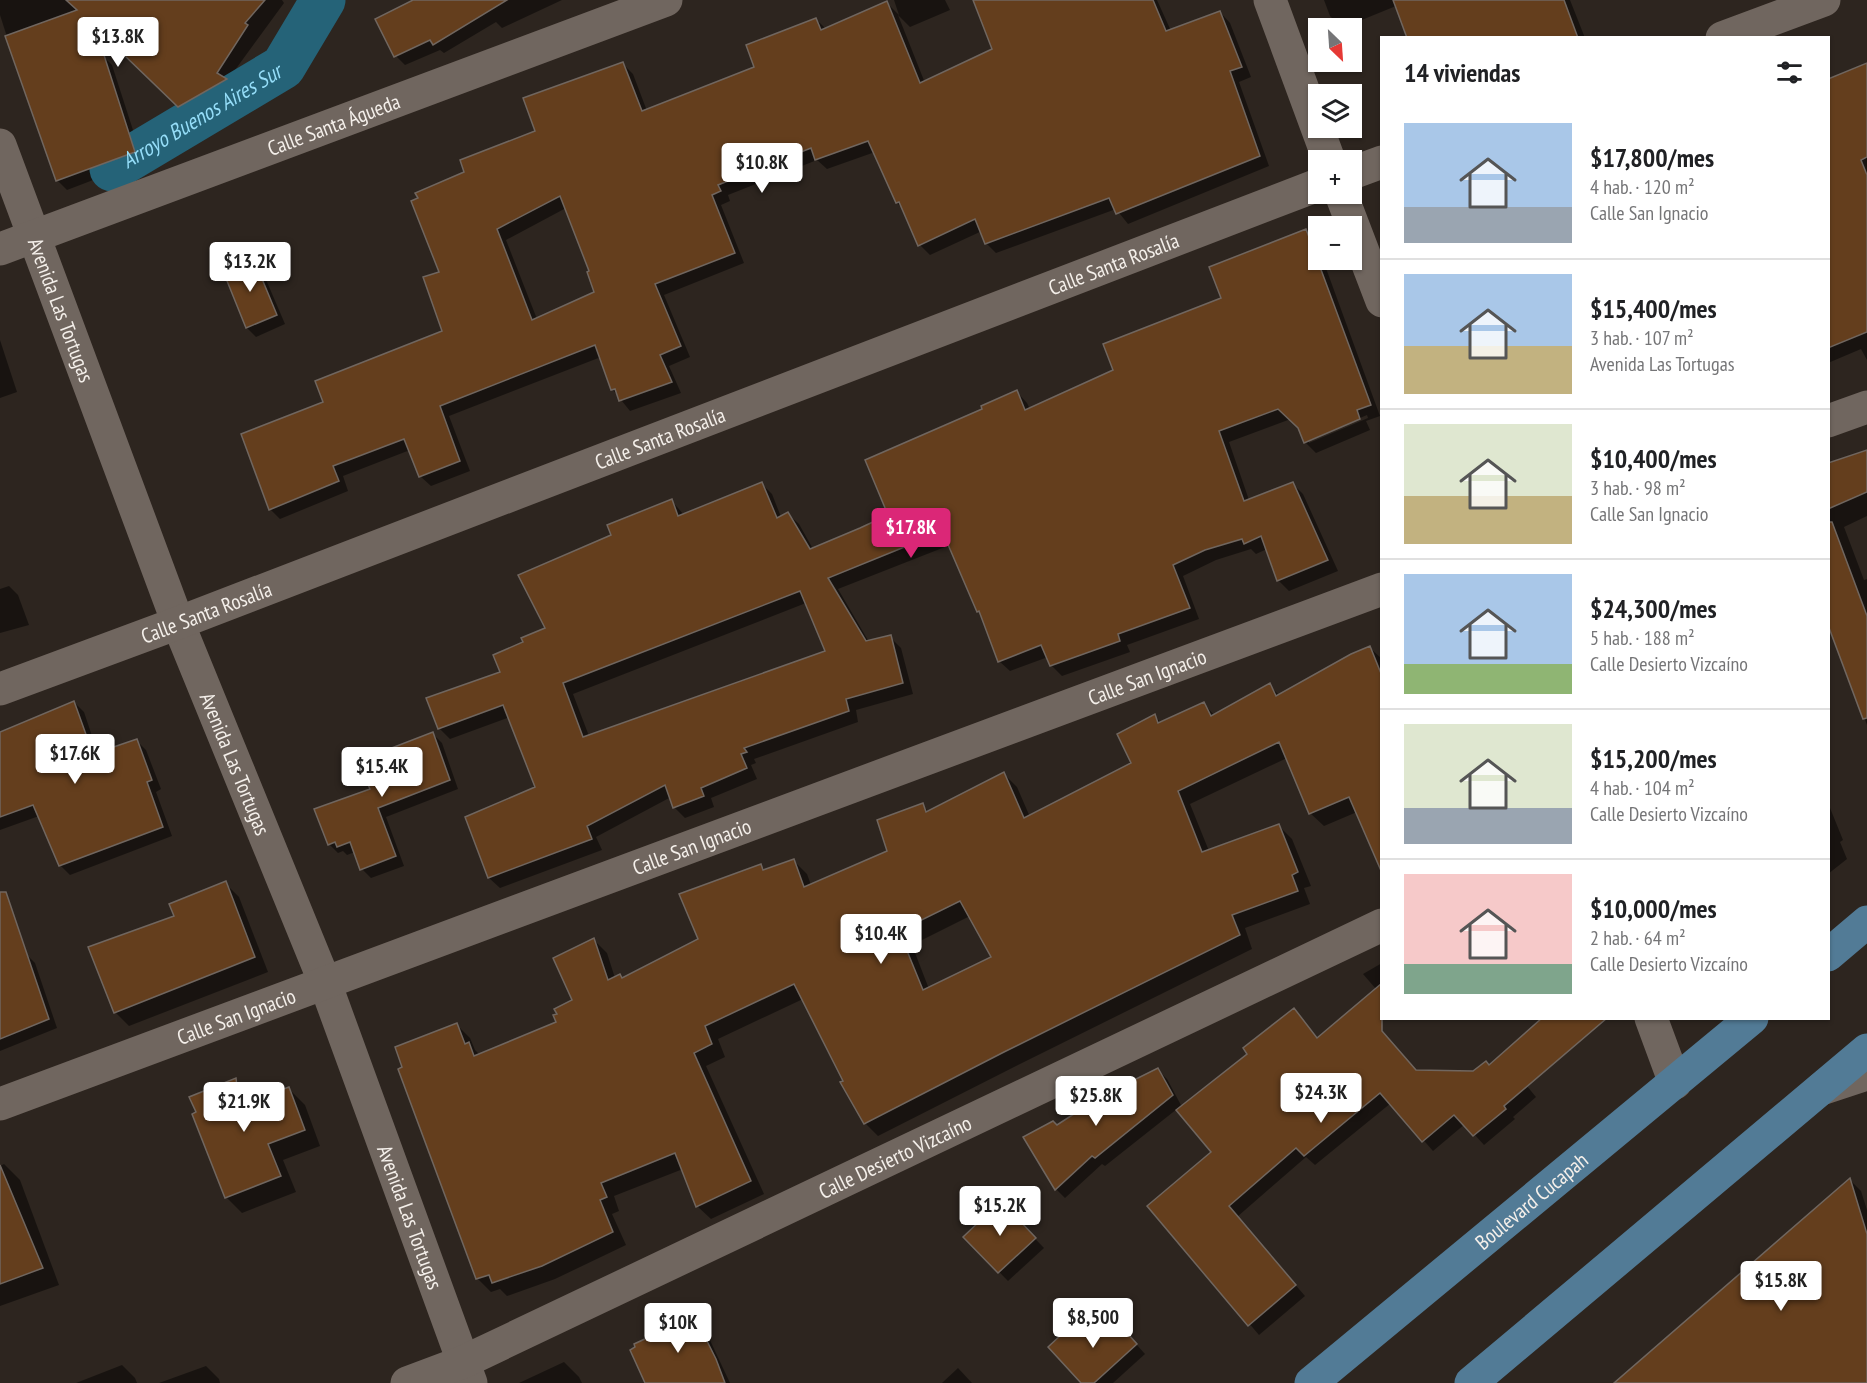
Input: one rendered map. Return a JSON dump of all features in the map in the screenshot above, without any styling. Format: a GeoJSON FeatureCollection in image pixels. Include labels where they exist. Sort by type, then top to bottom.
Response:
{"type":"FeatureCollection","features":[{"type":"Feature","properties":{"kind":"main road"},"geometry":{"type":"LineString","coordinates":[[1830,953],[1867,922]]}},
{"type":"Feature","properties":{"kind":"main road","name":"Boulevard Cucapah"},"geometry":{"type":"LineString","coordinates":[[1311,1383],[1750,1020]]}},
{"type":"Feature","properties":{"kind":"main road"},"geometry":{"type":"LineString","coordinates":[[1471,1383],[1867,1050]]}},
{"type":"Feature","properties":{"kind":"street","name":"Calle Santa Águeda"},"geometry":{"type":"LineString","coordinates":[[0,249],[666,0]]}},
{"type":"Feature","properties":{"kind":"street"},"geometry":{"type":"LineString","coordinates":[[1270,0],[1325,150]]}},
{"type":"Feature","properties":{"kind":"street"},"geometry":{"type":"LineString","coordinates":[[1727,36],[1824,0]]}},
{"type":"Feature","properties":{"kind":"street","name":"Avenida Las Tortugas"},"geometry":{"type":"LineString","coordinates":[[0,145],[178,623],[325,983],[467,1372]]}},
{"type":"Feature","properties":{"kind":"street"},"geometry":{"type":"LineString","coordinates":[[1362,169],[1380,163]]}},
{"type":"Feature","properties":{"kind":"street","name":"Calle Santa Rosalía"},"geometry":{"type":"LineString","coordinates":[[0,688],[178,623],[1308,189]]}},
{"type":"Feature","properties":{"kind":"street"},"geometry":{"type":"LineString","coordinates":[[1345,204],[1380,296]]}},
{"type":"Feature","properties":{"kind":"street"},"geometry":{"type":"LineString","coordinates":[[1830,420],[1867,407]]}},
{"type":"Feature","properties":{"kind":"street","name":"Calle San Ignacio"},"geometry":{"type":"LineString","coordinates":[[0,1104],[1380,590]]}},
{"type":"Feature","properties":{"kind":"street","name":"Calle Desierto Vizcaíno"},"geometry":{"type":"LineString","coordinates":[[407,1383],[467,1372],[1380,926]]}},
{"type":"Feature","properties":{"kind":"street"},"geometry":{"type":"LineString","coordinates":[[1652,1020],[1675,1083]]}},
{"type":"Feature","properties":{"kind":"street"},"geometry":{"type":"LineString","coordinates":[[1821,1089],[1867,1074]]}},
{"type":"Feature","properties":{"kind":"building"},"geometry":{"type":"Polygon","coordinates":[[[66,0],[265,0],[245,23],[248,25],[217,73],[227,79],[178,107],[95,27],[135,152],[56,181],[5,36],[77,10],[66,0]]]}},
{"type":"Feature","properties":{"kind":"building"},"geometry":{"type":"Polygon","coordinates":[[[413,0],[507,0],[433,45],[430,40],[394,57],[375,19],[413,0]]]}},
{"type":"Feature","properties":{"kind":"building"},"geometry":{"type":"Polygon","coordinates":[[[973,0],[1153,0],[1166,31],[1220,11],[1242,67],[1230,71],[1260,156],[1116,214],[1109,198],[985,244],[975,219],[918,246],[868,141],[815,160],[811,148],[718,185],[721,191],[712,195],[735,253],[655,284],[681,346],[660,355],[672,382],[619,401],[615,389],[611,390],[595,345],[440,406],[460,461],[419,477],[404,439],[333,466],[339,481],[269,510],[241,434],[323,402],[315,381],[442,331],[423,277],[439,272],[411,201],[418,198],[415,193],[464,172],[460,160],[535,131],[523,98],[623,62],[642,111],[754,67],[746,45],[816,18],[821,30],[887,1],[920,83],[992,49],[973,0]],[[560,196],[497,229],[532,320],[594,292],[587,272],[589,271],[560,196]]]}},
{"type":"Feature","properties":{"kind":"building"},"geometry":{"type":"Polygon","coordinates":[[[1393,0],[1564,0],[1577,36],[1406,36],[1393,0]]]}},
{"type":"Feature","properties":{"kind":"building"},"geometry":{"type":"Polygon","coordinates":[[[1867,63],[1867,157],[1861,160],[1867,175],[1867,332],[1830,347],[1830,78],[1867,63]]]}},
{"type":"Feature","properties":{"kind":"building"},"geometry":{"type":"Polygon","coordinates":[[[1306,229],[1308,270],[1321,270],[1371,405],[1357,410],[1360,419],[1304,443],[1298,428],[1278,409],[1219,431],[1244,501],[1293,482],[1328,560],[1277,581],[1261,536],[1244,544],[1242,539],[1205,550],[1173,565],[1190,608],[1118,634],[1120,641],[1050,666],[1041,645],[998,662],[979,611],[977,612],[943,533],[902,548],[828,578],[866,641],[891,635],[903,683],[846,699],[849,711],[744,748],[747,752],[741,754],[747,768],[701,788],[704,796],[673,808],[665,785],[587,826],[592,839],[488,878],[465,817],[535,787],[503,705],[438,729],[426,698],[500,672],[493,655],[523,642],[521,638],[545,628],[518,575],[611,535],[607,525],[672,499],[678,516],[762,482],[777,518],[788,512],[810,549],[888,515],[865,460],[982,409],[981,406],[1017,390],[1025,410],[1113,370],[1103,344],[1221,298],[1209,267],[1306,229]],[[800,591],[563,683],[583,737],[825,651],[800,591]]]}},
{"type":"Feature","properties":{"kind":"building"},"geometry":{"type":"Polygon","coordinates":[[[253,257],[277,315],[246,328],[223,271],[253,257]]]}},
{"type":"Feature","properties":{"kind":"building"},"geometry":{"type":"Polygon","coordinates":[[[1867,450],[1867,492],[1830,508],[1830,462],[1867,450]]]}},
{"type":"Feature","properties":{"kind":"building"},"geometry":{"type":"Polygon","coordinates":[[[1830,522],[1832,522],[1867,616],[1867,718],[1863,719],[1830,630],[1830,522]]]}},
{"type":"Feature","properties":{"kind":"building"},"geometry":{"type":"Polygon","coordinates":[[[1370,646],[1380,671],[1380,868],[1349,797],[1309,814],[1279,742],[1178,791],[1202,852],[1279,824],[1298,872],[1292,875],[1298,891],[1232,915],[1240,935],[864,1124],[840,1082],[843,1081],[794,984],[705,1026],[712,1044],[694,1053],[751,1181],[696,1207],[675,1153],[601,1183],[607,1197],[600,1200],[613,1232],[542,1266],[492,1283],[489,1275],[476,1279],[398,1069],[402,1067],[395,1047],[457,1023],[465,1044],[469,1042],[474,1056],[556,1022],[553,1015],[557,1014],[554,1009],[572,1000],[553,958],[594,938],[608,980],[620,974],[622,978],[698,939],[679,894],[761,864],[763,870],[794,859],[804,887],[887,851],[877,820],[923,803],[926,812],[1004,772],[1024,818],[1131,763],[1117,734],[1155,714],[1158,723],[1204,702],[1211,716],[1270,683],[1276,696],[1351,654],[1370,646]],[[960,901],[899,931],[923,990],[991,957],[960,901]]]}},
{"type":"Feature","properties":{"kind":"building"},"geometry":{"type":"Polygon","coordinates":[[[74,701],[93,754],[137,739],[152,780],[147,782],[163,827],[59,866],[33,805],[0,817],[0,732],[74,701]]]}},
{"type":"Feature","properties":{"kind":"building"},"geometry":{"type":"Polygon","coordinates":[[[433,732],[450,780],[378,808],[396,856],[360,870],[350,842],[337,847],[335,842],[328,845],[314,809],[370,789],[358,761],[433,732]]]}},
{"type":"Feature","properties":{"kind":"building"},"geometry":{"type":"Polygon","coordinates":[[[226,881],[255,957],[114,1013],[88,947],[174,916],[169,904],[226,881]]]}},
{"type":"Feature","properties":{"kind":"building"},"geometry":{"type":"Polygon","coordinates":[[[0,892],[6,892],[49,1019],[0,1039],[0,892]]]}},
{"type":"Feature","properties":{"kind":"building"},"geometry":{"type":"Polygon","coordinates":[[[1380,985],[1382,1031],[1416,1070],[1473,1071],[1486,1061],[1489,1065],[1540,1020],[1605,1020],[1504,1106],[1506,1109],[1473,1136],[1454,1115],[1422,1142],[1380,1093],[1304,1156],[1296,1148],[1229,1206],[1296,1285],[1248,1326],[1147,1206],[1211,1152],[1176,1110],[1247,1054],[1243,1048],[1294,1008],[1317,1038],[1380,985]]]}},
{"type":"Feature","properties":{"kind":"building"},"geometry":{"type":"Polygon","coordinates":[[[1158,1068],[1173,1095],[1095,1158],[1092,1156],[1055,1190],[1023,1137],[1053,1121],[1057,1125],[1100,1097],[1158,1068]]]}},
{"type":"Feature","properties":{"kind":"building"},"geometry":{"type":"Polygon","coordinates":[[[236,1078],[238,1094],[247,1091],[251,1101],[289,1087],[305,1130],[268,1144],[281,1176],[225,1198],[192,1114],[196,1112],[189,1097],[236,1078]]]}},
{"type":"Feature","properties":{"kind":"building"},"geometry":{"type":"Polygon","coordinates":[[[0,1165],[43,1268],[0,1284],[0,1165]]]}},
{"type":"Feature","properties":{"kind":"building"},"geometry":{"type":"Polygon","coordinates":[[[1850,1178],[1867,1234],[1867,1383],[1614,1383],[1850,1178]]]}},
{"type":"Feature","properties":{"kind":"building"},"geometry":{"type":"Polygon","coordinates":[[[1001,1201],[1036,1238],[998,1273],[963,1237],[1001,1201]]]}},
{"type":"Feature","properties":{"kind":"building"},"geometry":{"type":"Polygon","coordinates":[[[691,1309],[716,1359],[725,1383],[645,1383],[630,1350],[635,1347],[634,1344],[660,1332],[656,1327],[691,1309]]]}},
{"type":"Feature","properties":{"kind":"building"},"geometry":{"type":"Polygon","coordinates":[[[1110,1314],[1137,1344],[1094,1383],[1081,1383],[1048,1347],[1075,1322],[1087,1335],[1110,1314]]]}},
{"type":"Feature","properties":{"kind":"waterway","name":"Arroyo Buenos Aires Sur"},"geometry":{"type":"LineString","coordinates":[[112,169],[283,67],[323,0]]}}]}
